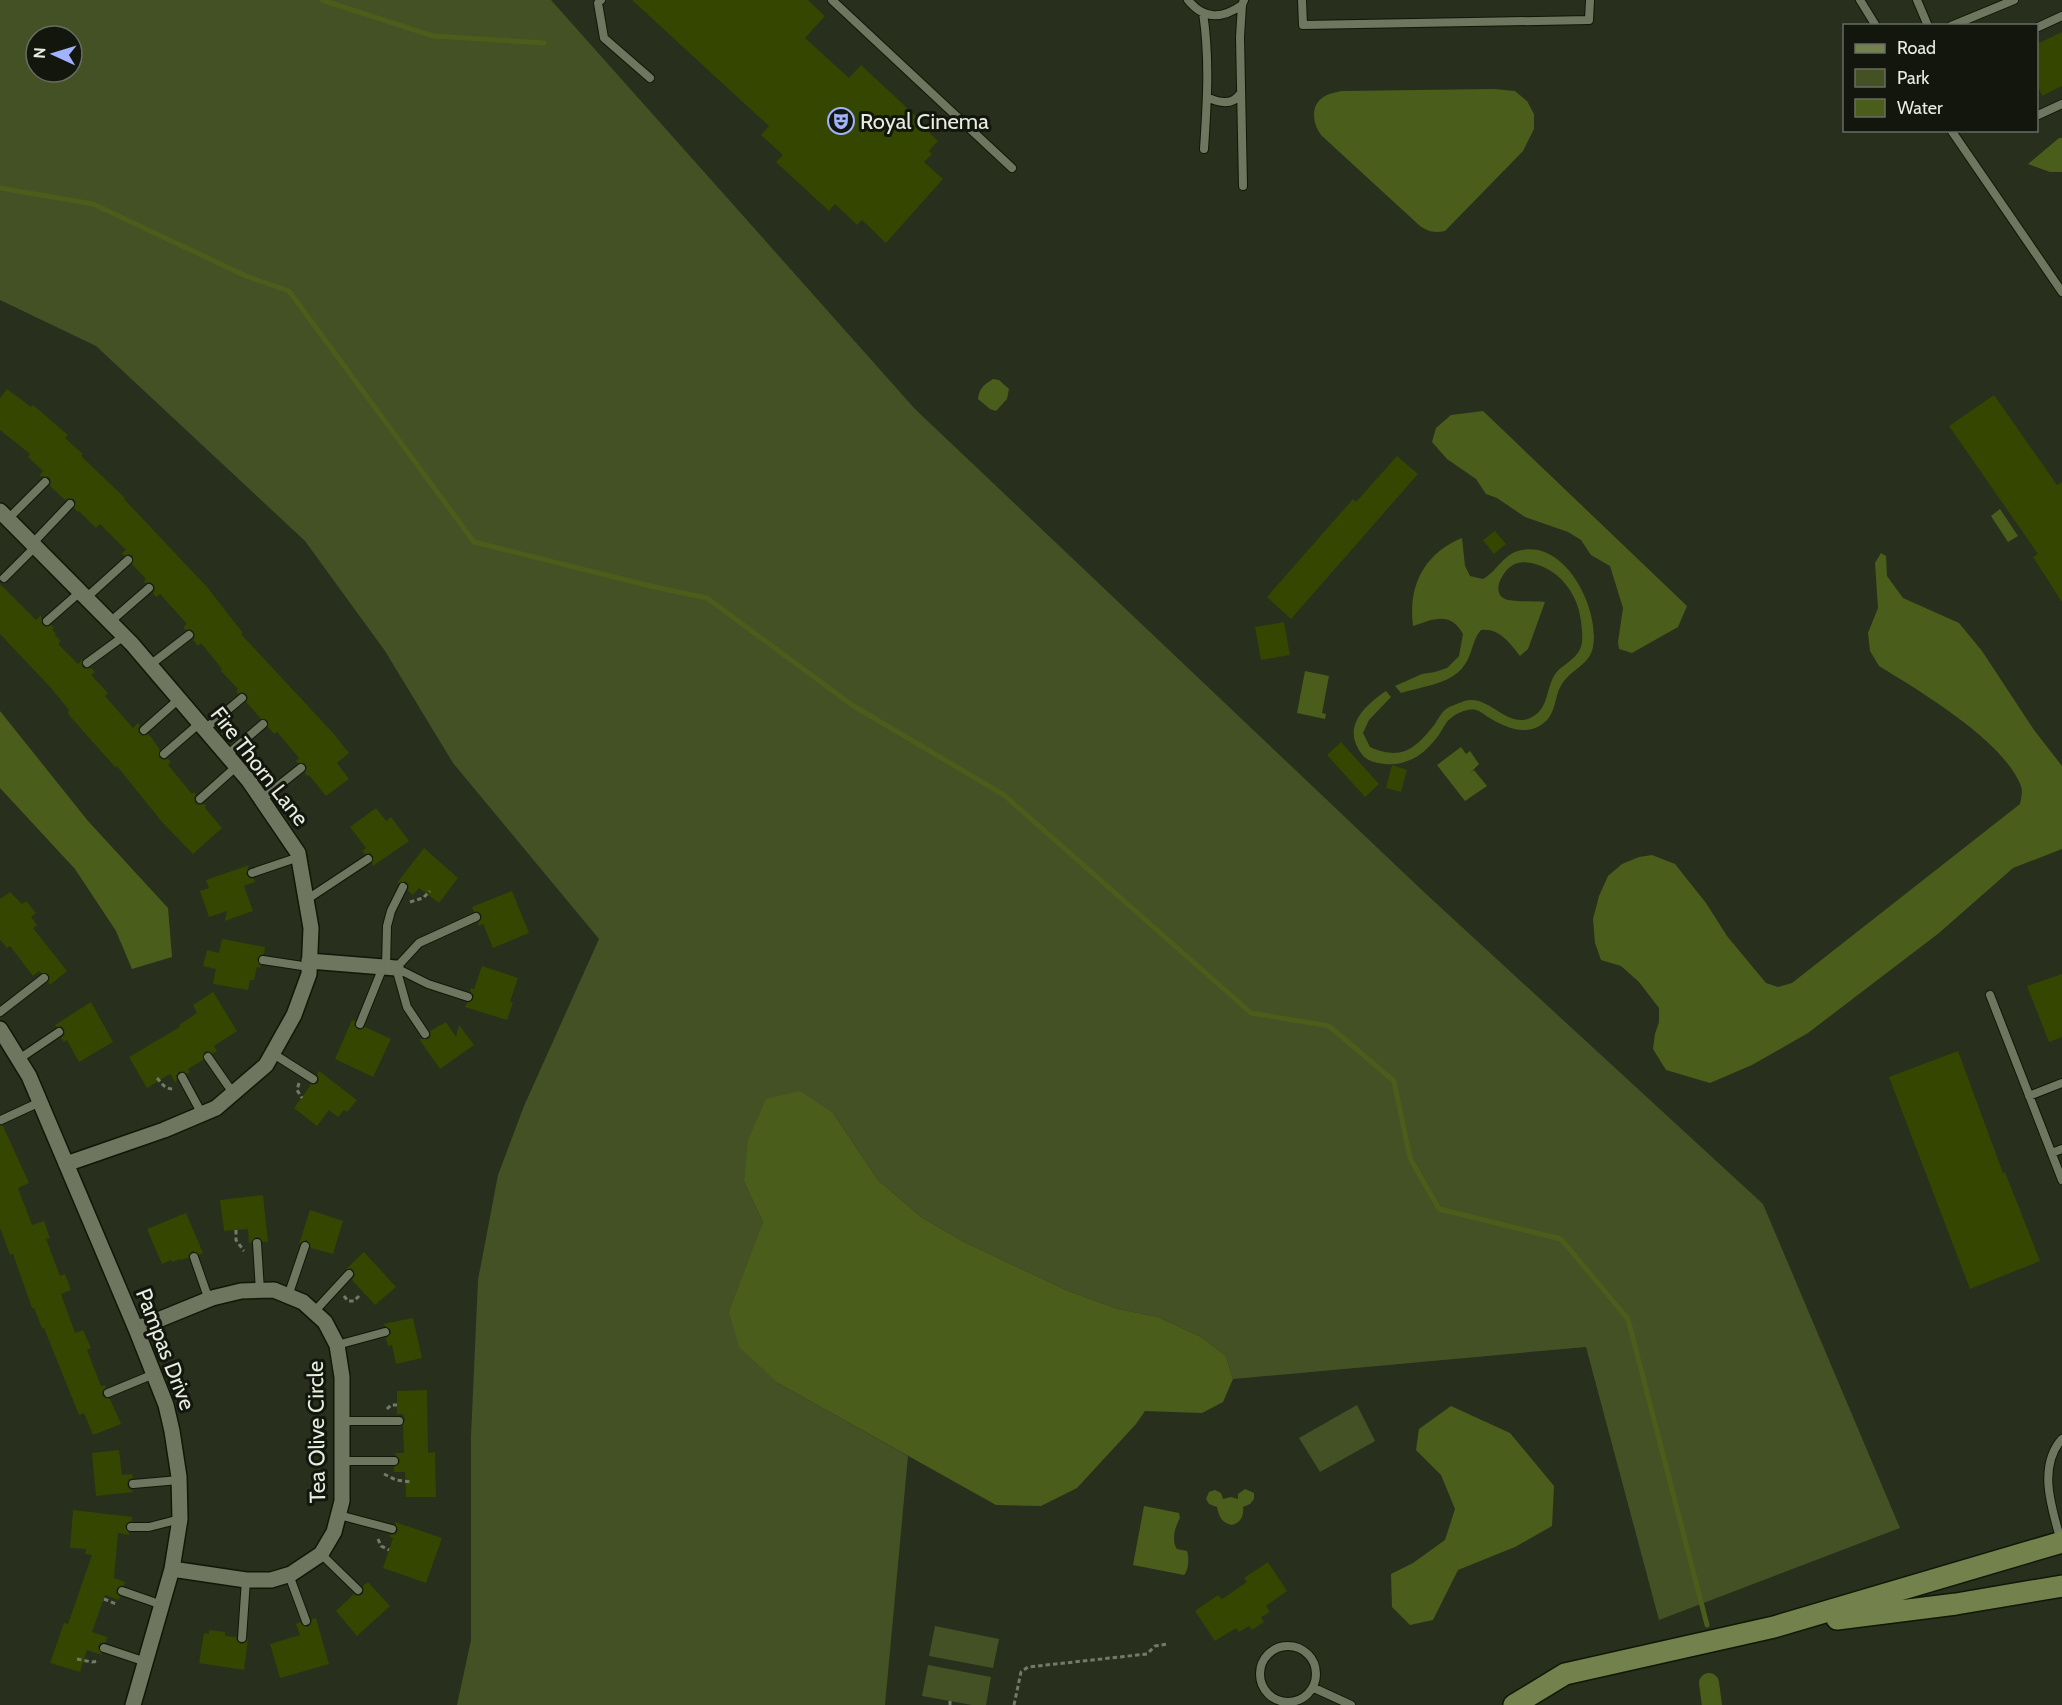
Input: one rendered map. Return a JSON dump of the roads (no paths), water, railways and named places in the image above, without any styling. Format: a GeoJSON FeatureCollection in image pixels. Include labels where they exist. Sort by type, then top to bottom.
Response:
{"type":"FeatureCollection","features":[{"type":"Feature","properties":{"kind":"street","name":"Fire Thorn Lane"},"geometry":{"type":"LineString","coordinates":[[4,515],[124,636],[262,799],[298,853],[310,928],[309,974],[294,1015],[266,1065],[216,1108],[164,1130],[66,1164]]}},
{"type":"Feature","properties":{"kind":"street"},"geometry":{"type":"LineString","coordinates":[[309,964],[389,968]]}},
{"type":"Feature","properties":{"kind":"street","name":"Pampas Drive"},"geometry":{"type":"LineString","coordinates":[[0,1029],[4,1045],[19,1059],[29,1076],[136,1329],[166,1405],[170,1422],[179,1480],[180,1519],[172,1569],[134,1705]]}},
{"type":"Feature","properties":{"kind":"street","name":"Tea Olive Circle"},"geometry":{"type":"LineString","coordinates":[[136,1329],[209,1300],[241,1291],[274,1290],[303,1302],[325,1322],[337,1345],[342,1377],[342,1501],[334,1532],[321,1554],[289,1575],[271,1580],[246,1580],[172,1569]]}},
{"type":"Feature","properties":{"kind":"street"},"geometry":{"type":"LineString","coordinates":[[1514,1705],[1565,1674],[1774,1628],[2062,1544]]}},
{"type":"Feature","properties":{"kind":"street"},"geometry":{"type":"LineString","coordinates":[[1774,1628],[1956,1604],[2062,1586]]}},
{"type":"Feature","properties":{"kind":"lane"},"geometry":{"type":"LineString","coordinates":[[601,0],[598,3],[604,38],[650,78]]}},
{"type":"Feature","properties":{"kind":"lane"},"geometry":{"type":"LineString","coordinates":[[832,0],[1012,168]]}},
{"type":"Feature","properties":{"kind":"lane"},"geometry":{"type":"LineString","coordinates":[[1188,0],[1203,13],[1216,16],[1230,13],[1243,2]]}},
{"type":"Feature","properties":{"kind":"lane"},"geometry":{"type":"LineString","coordinates":[[1302,0],[1303,25],[1590,20],[1590,0]]}},
{"type":"Feature","properties":{"kind":"lane"},"geometry":{"type":"LineString","coordinates":[[1860,0],[1875,24]]}},
{"type":"Feature","properties":{"kind":"lane"},"geometry":{"type":"LineString","coordinates":[[1917,0],[1927,24]]}},
{"type":"Feature","properties":{"kind":"lane"},"geometry":{"type":"LineString","coordinates":[[1956,24],[2014,0]]}},
{"type":"Feature","properties":{"kind":"lane"},"geometry":{"type":"LineString","coordinates":[[1243,2],[1240,38],[1243,186]]}},
{"type":"Feature","properties":{"kind":"lane"},"geometry":{"type":"LineString","coordinates":[[1203,13],[1208,98],[1204,149]]}},
{"type":"Feature","properties":{"kind":"lane"},"geometry":{"type":"LineString","coordinates":[[2038,28],[2062,16]]}},
{"type":"Feature","properties":{"kind":"lane"},"geometry":{"type":"LineString","coordinates":[[1208,98],[1227,103],[1236,99],[1241,93]]}},
{"type":"Feature","properties":{"kind":"lane"},"geometry":{"type":"LineString","coordinates":[[2038,116],[2062,104]]}},
{"type":"Feature","properties":{"kind":"lane"},"geometry":{"type":"LineString","coordinates":[[1952,132],[2062,292]]}},
{"type":"Feature","properties":{"kind":"lane"},"geometry":{"type":"LineString","coordinates":[[4,515],[45,482]]}},
{"type":"Feature","properties":{"kind":"lane"},"geometry":{"type":"LineString","coordinates":[[4,578],[70,504]]}},
{"type":"Feature","properties":{"kind":"lane"},"geometry":{"type":"LineString","coordinates":[[47,621],[128,560]]}},
{"type":"Feature","properties":{"kind":"lane"},"geometry":{"type":"LineString","coordinates":[[110,622],[149,588]]}},
{"type":"Feature","properties":{"kind":"lane"},"geometry":{"type":"LineString","coordinates":[[150,665],[189,635]]}},
{"type":"Feature","properties":{"kind":"lane"},"geometry":{"type":"LineString","coordinates":[[87,663],[124,636]]}},
{"type":"Feature","properties":{"kind":"lane"},"geometry":{"type":"LineString","coordinates":[[144,730],[179,699]]}},
{"type":"Feature","properties":{"kind":"lane"},"geometry":{"type":"LineString","coordinates":[[164,754],[243,699]]}},
{"type":"Feature","properties":{"kind":"lane"},"geometry":{"type":"LineString","coordinates":[[200,799],[263,724]]}},
{"type":"Feature","properties":{"kind":"lane"},"geometry":{"type":"LineString","coordinates":[[262,799],[301,768]]}},
{"type":"Feature","properties":{"kind":"lane"},"geometry":{"type":"LineString","coordinates":[[252,873],[299,857]]}},
{"type":"Feature","properties":{"kind":"lane"},"geometry":{"type":"LineString","coordinates":[[306,900],[368,859]]}},
{"type":"Feature","properties":{"kind":"lane"},"geometry":{"type":"LineString","coordinates":[[404,887],[391,911],[387,926],[389,968],[407,1007],[425,1034]]}},
{"type":"Feature","properties":{"kind":"lane"},"geometry":{"type":"LineString","coordinates":[[360,1024],[389,968],[419,943],[476,917]]}},
{"type":"Feature","properties":{"kind":"lane"},"geometry":{"type":"LineString","coordinates":[[263,960],[309,964]]}},
{"type":"Feature","properties":{"kind":"lane"},"geometry":{"type":"LineString","coordinates":[[389,968],[468,997]]}},
{"type":"Feature","properties":{"kind":"lane"},"geometry":{"type":"LineString","coordinates":[[0,1012],[44,978]]}},
{"type":"Feature","properties":{"kind":"lane"},"geometry":{"type":"LineString","coordinates":[[1990,995],[2062,1180]]}},
{"type":"Feature","properties":{"kind":"lane"},"geometry":{"type":"LineString","coordinates":[[19,1059],[59,1032]]}},
{"type":"Feature","properties":{"kind":"lane"},"geometry":{"type":"LineString","coordinates":[[272,1053],[313,1079]]}},
{"type":"Feature","properties":{"kind":"lane"},"geometry":{"type":"LineString","coordinates":[[208,1057],[233,1093]]}},
{"type":"Feature","properties":{"kind":"lane"},"geometry":{"type":"LineString","coordinates":[[182,1077],[202,1114]]}},
{"type":"Feature","properties":{"kind":"lane"},"geometry":{"type":"LineString","coordinates":[[2029,1096],[2062,1083]]}},
{"type":"Feature","properties":{"kind":"lane"},"geometry":{"type":"LineString","coordinates":[[1,1120],[40,1102]]}},
{"type":"Feature","properties":{"kind":"lane"},"geometry":{"type":"LineString","coordinates":[[2052,1153],[2062,1149]]}},
{"type":"Feature","properties":{"kind":"lane"},"geometry":{"type":"LineString","coordinates":[[257,1243],[260,1290]]}},
{"type":"Feature","properties":{"kind":"lane"},"geometry":{"type":"LineString","coordinates":[[288,1296],[305,1246]]}},
{"type":"Feature","properties":{"kind":"lane"},"geometry":{"type":"LineString","coordinates":[[194,1257],[209,1300]]}},
{"type":"Feature","properties":{"kind":"lane"},"geometry":{"type":"LineString","coordinates":[[314,1312],[349,1274]]}},
{"type":"Feature","properties":{"kind":"lane"},"geometry":{"type":"LineString","coordinates":[[337,1345],[385,1332]]}},
{"type":"Feature","properties":{"kind":"lane"},"geometry":{"type":"LineString","coordinates":[[108,1394],[154,1374]]}},
{"type":"Feature","properties":{"kind":"lane"},"geometry":{"type":"LineString","coordinates":[[342,1421],[399,1421]]}},
{"type":"Feature","properties":{"kind":"lane"},"geometry":{"type":"LineString","coordinates":[[2062,1438],[2048,1469],[2050,1499],[2062,1544]]}},
{"type":"Feature","properties":{"kind":"lane"},"geometry":{"type":"LineString","coordinates":[[342,1461],[394,1461]]}},
{"type":"Feature","properties":{"kind":"lane"},"geometry":{"type":"LineString","coordinates":[[133,1484],[179,1480]]}},
{"type":"Feature","properties":{"kind":"lane"},"geometry":{"type":"LineString","coordinates":[[339,1515],[392,1529]]}},
{"type":"Feature","properties":{"kind":"lane"},"geometry":{"type":"LineString","coordinates":[[131,1527],[149,1527],[180,1519]]}},
{"type":"Feature","properties":{"kind":"lane"},"geometry":{"type":"LineString","coordinates":[[321,1554],[358,1590]]}},
{"type":"Feature","properties":{"kind":"lane"},"geometry":{"type":"LineString","coordinates":[[289,1575],[306,1621]]}},
{"type":"Feature","properties":{"kind":"lane"},"geometry":{"type":"LineString","coordinates":[[242,1638],[246,1580]]}},
{"type":"Feature","properties":{"kind":"lane"},"geometry":{"type":"LineString","coordinates":[[122,1591],[162,1605]]}},
{"type":"Feature","properties":{"kind":"lane"},"geometry":{"type":"LineString","coordinates":[[1279,1647],[1299,1648],[1314,1661],[1317,1675],[1314,1688],[1298,1701],[1291,1703],[1277,1701],[1266,1693],[1260,1680],[1260,1666],[1267,1654],[1279,1647]]}},
{"type":"Feature","properties":{"kind":"lane"},"geometry":{"type":"LineString","coordinates":[[104,1648],[146,1662]]}},
{"type":"Feature","properties":{"kind":"lane"},"geometry":{"type":"LineString","coordinates":[[1314,1688],[1351,1705]]}},
{"type":"Feature","properties":{"kind":"lane"},"geometry":{"type":"LineString","coordinates":[[1328,1695],[1339,1705]]}},
{"type":"Feature","properties":{"kind":"water"},"geometry":{"type":"Polygon","coordinates":[[[1494,89],[1515,91],[1527,101],[1534,114],[1534,129],[1523,151],[1445,231],[1432,232],[1420,226],[1322,136],[1314,120],[1317,103],[1329,94],[1342,91],[1494,89]]]}},
{"type":"Feature","properties":{"kind":"water"},"geometry":{"type":"Polygon","coordinates":[[[2059,138],[2062,138],[2062,172],[2050,172],[2028,164],[2059,138]]]}},
{"type":"Feature","properties":{"kind":"water"},"geometry":{"type":"Polygon","coordinates":[[[993,379],[999,380],[1009,389],[1007,399],[996,411],[978,399],[982,387],[993,379]]]}},
{"type":"Feature","properties":{"kind":"water"},"geometry":{"type":"Polygon","coordinates":[[[1483,411],[1687,606],[1678,627],[1632,653],[1619,649],[1623,608],[1610,566],[1591,555],[1581,540],[1568,532],[1525,517],[1497,498],[1486,494],[1476,479],[1447,459],[1432,442],[1436,428],[1451,415],[1483,411]]]}},
{"type":"Feature","properties":{"kind":"water"},"geometry":{"type":"Polygon","coordinates":[[[2000,509],[2018,536],[2008,542],[1991,516],[2000,509]]]}},
{"type":"Feature","properties":{"kind":"water"},"geometry":{"type":"Polygon","coordinates":[[[1462,538],[1465,566],[1470,576],[1483,579],[1493,572],[1505,558],[1522,550],[1538,550],[1553,556],[1566,567],[1577,581],[1591,615],[1594,632],[1591,653],[1588,659],[1562,684],[1550,717],[1539,726],[1517,730],[1502,725],[1478,711],[1466,710],[1449,720],[1433,742],[1415,758],[1393,764],[1372,761],[1363,756],[1356,743],[1355,726],[1363,710],[1386,691],[1391,697],[1369,720],[1363,733],[1370,747],[1391,753],[1399,752],[1414,746],[1446,709],[1462,702],[1480,701],[1513,719],[1530,718],[1542,708],[1556,673],[1578,653],[1582,643],[1581,621],[1576,602],[1567,585],[1544,567],[1524,562],[1518,563],[1505,572],[1498,588],[1502,597],[1508,600],[1545,602],[1528,649],[1520,656],[1499,634],[1481,630],[1467,661],[1455,675],[1438,683],[1401,693],[1395,686],[1422,674],[1447,668],[1459,656],[1463,634],[1453,622],[1435,619],[1413,626],[1412,612],[1416,585],[1421,573],[1437,553],[1462,538]]]}},
{"type":"Feature","properties":{"kind":"water"},"geometry":{"type":"Polygon","coordinates":[[[1881,553],[1886,556],[1887,576],[1903,598],[1959,623],[1982,651],[2034,730],[2062,766],[2062,849],[2013,868],[1939,933],[1808,1033],[1752,1065],[1710,1083],[1666,1070],[1653,1049],[1659,1022],[1659,1008],[1639,982],[1621,966],[1601,960],[1595,943],[1593,919],[1599,896],[1608,876],[1622,864],[1639,857],[1652,855],[1675,864],[1706,903],[1727,936],[1766,983],[1778,987],[1792,983],[2020,804],[2021,786],[1997,752],[1959,718],[1879,666],[1870,651],[1868,633],[1878,608],[1875,563],[1881,553]]]}},
{"type":"Feature","properties":{"kind":"water"},"geometry":{"type":"Polygon","coordinates":[[[1305,671],[1329,676],[1322,713],[1326,714],[1325,719],[1297,713],[1305,671]]]}},
{"type":"Feature","properties":{"kind":"water"},"geometry":{"type":"Polygon","coordinates":[[[0,711],[88,821],[168,908],[172,957],[132,969],[116,931],[75,869],[0,788],[0,711]]]}},
{"type":"Feature","properties":{"kind":"water"},"geometry":{"type":"Polygon","coordinates":[[[1461,747],[1466,754],[1470,751],[1479,764],[1470,773],[1474,770],[1487,786],[1465,801],[1437,765],[1461,747]]]}},
{"type":"Feature","properties":{"kind":"water"},"geometry":{"type":"Polygon","coordinates":[[[800,1091],[833,1113],[878,1180],[921,1217],[964,1242],[1068,1291],[1118,1309],[1158,1317],[1201,1337],[1226,1356],[1233,1379],[1223,1402],[1202,1413],[1145,1411],[1136,1424],[1077,1488],[1041,1506],[996,1505],[778,1383],[739,1347],[729,1312],[763,1222],[744,1182],[748,1140],[766,1099],[800,1091]]]}},
{"type":"Feature","properties":{"kind":"water"},"geometry":{"type":"Polygon","coordinates":[[[1451,1406],[1510,1433],[1554,1486],[1552,1526],[1515,1547],[1458,1570],[1433,1620],[1410,1625],[1392,1607],[1391,1574],[1413,1563],[1445,1540],[1455,1509],[1441,1475],[1416,1450],[1419,1429],[1451,1406]]]}},
{"type":"Feature","properties":{"kind":"water"},"geometry":{"type":"Polygon","coordinates":[[[1245,1489],[1254,1493],[1254,1499],[1243,1507],[1241,1518],[1232,1525],[1223,1521],[1217,1507],[1209,1504],[1206,1499],[1209,1492],[1215,1490],[1221,1493],[1223,1499],[1231,1497],[1238,1499],[1238,1494],[1245,1489]]]}},
{"type":"Feature","properties":{"kind":"water"},"geometry":{"type":"Polygon","coordinates":[[[1144,1506],[1179,1513],[1180,1518],[1175,1529],[1174,1542],[1177,1549],[1187,1551],[1188,1563],[1184,1575],[1133,1565],[1144,1506]]]}},
{"type":"Feature","properties":{"kind":"waterway"},"geometry":{"type":"LineString","coordinates":[[322,0],[433,36],[544,43]]}},
{"type":"Feature","properties":{"kind":"waterway"},"geometry":{"type":"LineString","coordinates":[[0,188],[93,204],[246,276],[289,291],[474,542],[707,598],[852,705],[1004,795],[1251,1013],[1329,1026],[1394,1081],[1410,1158],[1439,1209],[1561,1239],[1628,1319],[1707,1625]]}},
{"type":"Feature","properties":{"kind":"waterway"},"geometry":{"type":"LineString","coordinates":[[1709,1683],[1712,1705]]}},
{"type":"Feature","properties":{"kind":"place","name":"Royal Cinema"},"geometry":{"type":"Point","coordinates":[841,121]}}]}
